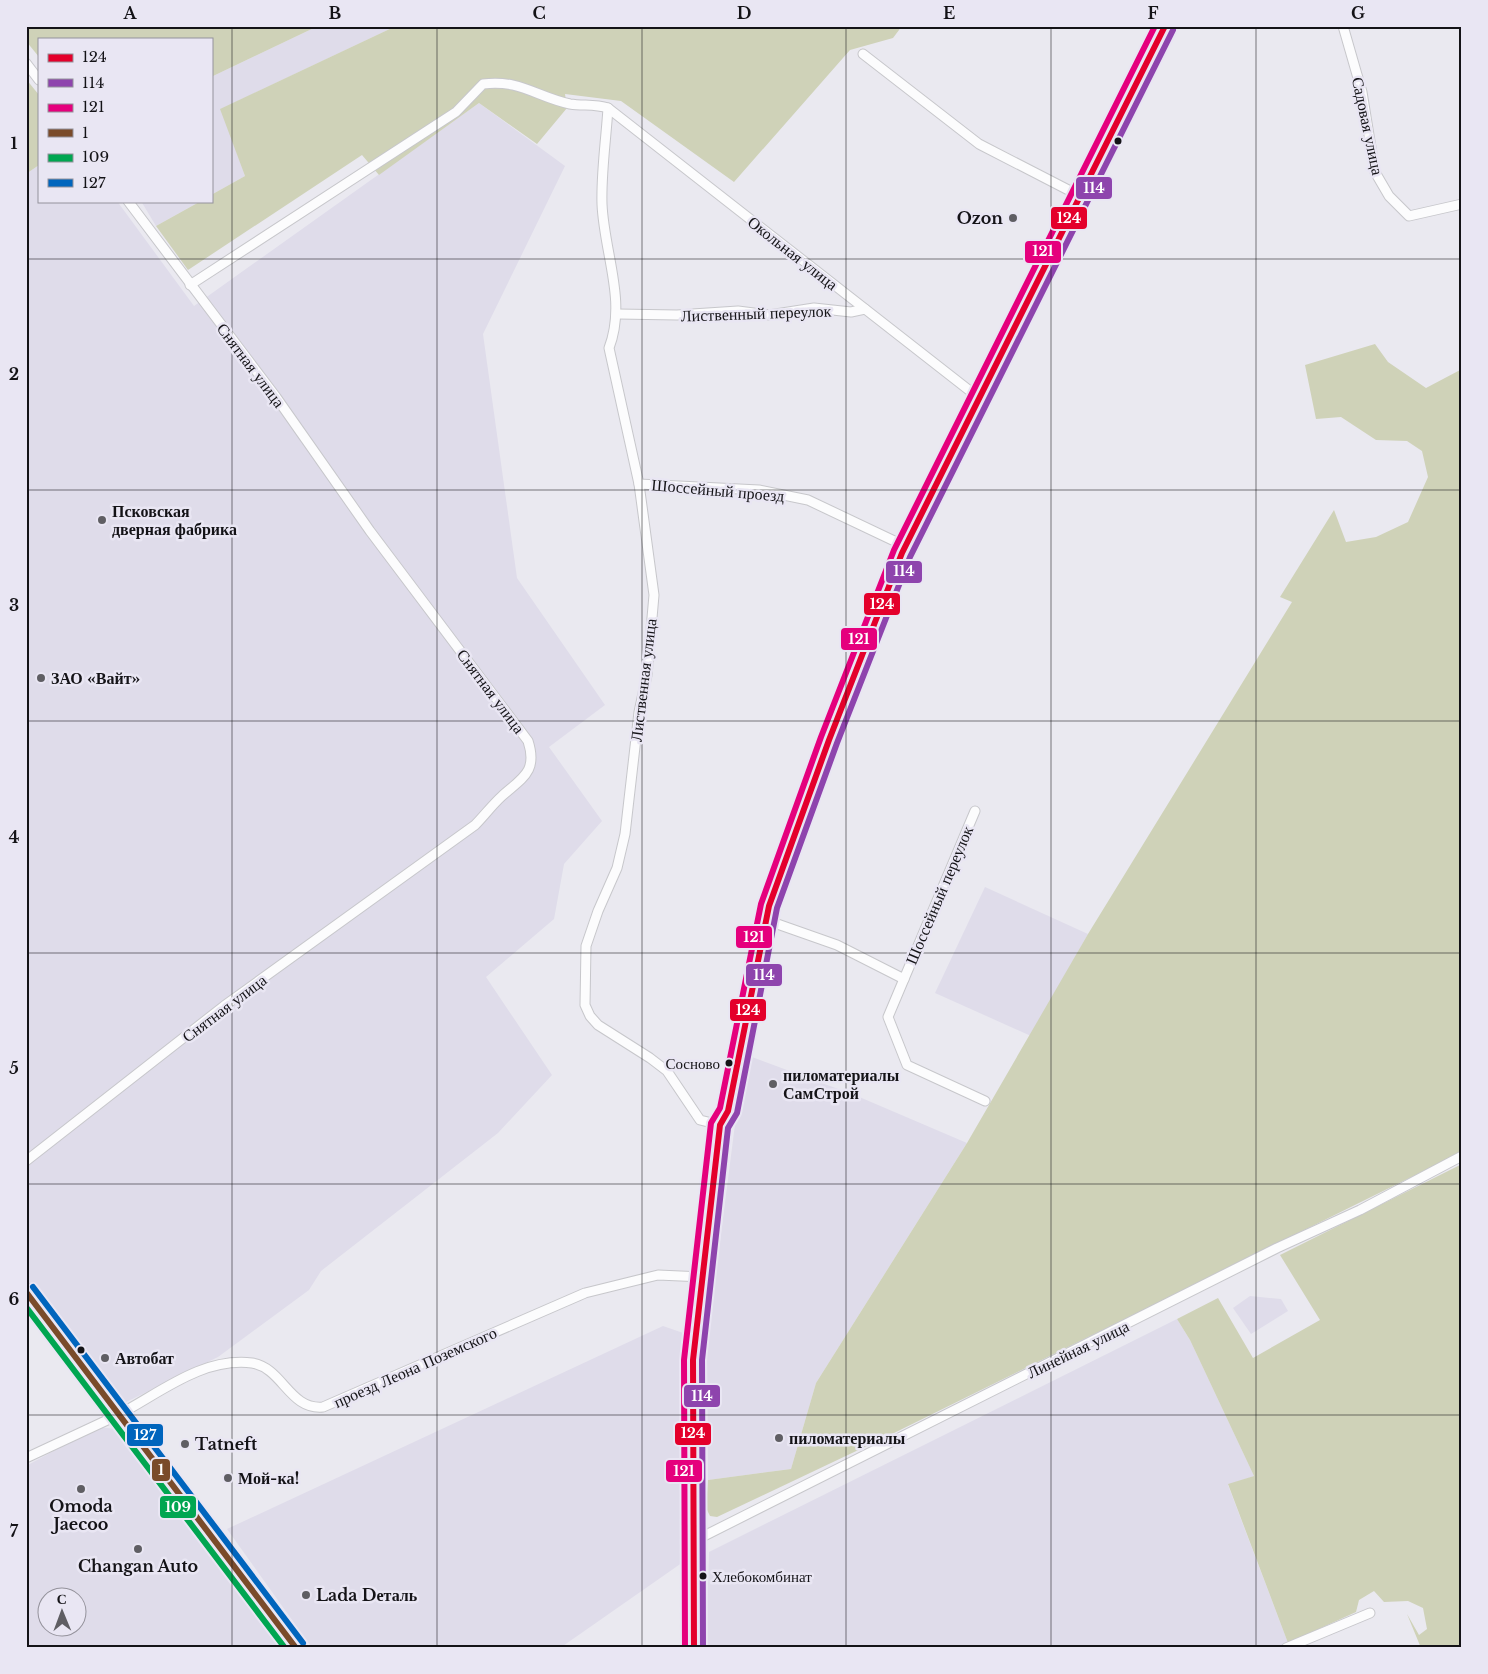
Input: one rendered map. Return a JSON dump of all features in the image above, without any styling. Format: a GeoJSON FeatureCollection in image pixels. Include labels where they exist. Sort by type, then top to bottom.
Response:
{"type":"FeatureCollection","features":[{"type":"Feature","properties":{"kind":"main road"},"geometry":{"type":"LineString","coordinates":[[26,1292],[296,1648]]}},
{"type":"Feature","properties":{"kind":"street"},"geometry":{"type":"LineString","coordinates":[[694,1648],[694,1360],[720,1125],[728,1111],[766,920],[829,740],[907,547],[984,387],[1165,26]]}},
{"type":"Feature","properties":{"kind":"street","name":"Садовая улица"},"geometry":{"type":"LineString","coordinates":[[1344,26],[1362,92],[1375,172],[1390,196],[1409,216],[1462,204]]}},
{"type":"Feature","properties":{"kind":"street"},"geometry":{"type":"LineString","coordinates":[[863,54],[979,144],[1080,196]]}},
{"type":"Feature","properties":{"kind":"street"},"geometry":{"type":"LineString","coordinates":[[26,63],[38,79]]}},
{"type":"Feature","properties":{"kind":"street"},"geometry":{"type":"LineString","coordinates":[[190,285],[456,112],[483,84],[505,82],[570,104],[596,104],[608,108]]}},
{"type":"Feature","properties":{"kind":"street","name":"Окольная улица"},"geometry":{"type":"LineString","coordinates":[[608,108],[979,398]]}},
{"type":"Feature","properties":{"kind":"street","name":"Лиственная улица"},"geometry":{"type":"LineString","coordinates":[[608,108],[602,202],[604,238],[617,298],[618,314],[615,333],[609,348],[639,484],[654,595],[647,675],[639,712],[625,834],[617,868],[586,946],[585,1005],[590,1016],[598,1025],[650,1058],[666,1072],[700,1120],[720,1125]]}},
{"type":"Feature","properties":{"kind":"street","name":"Снятная улица"},"geometry":{"type":"LineString","coordinates":[[26,1161],[224,1006],[475,825],[502,796],[525,778],[531,762],[528,741],[370,531],[276,396],[129,202]]}},
{"type":"Feature","properties":{"kind":"street","name":"Лиственный переулок"},"geometry":{"type":"LineString","coordinates":[[618,314],[677,315],[738,311],[769,315],[814,308],[851,312],[865,309]]}},
{"type":"Feature","properties":{"kind":"street","name":"Шоссейный проезд"},"geometry":{"type":"LineString","coordinates":[[639,484],[759,490],[808,500],[907,547]]}},
{"type":"Feature","properties":{"kind":"street","name":"Шоссейный переулок"},"geometry":{"type":"LineString","coordinates":[[766,920],[838,945],[904,979],[975,810]]}},
{"type":"Feature","properties":{"kind":"street"},"geometry":{"type":"LineString","coordinates":[[904,979],[888,1017],[907,1065],[985,1101]]}},
{"type":"Feature","properties":{"kind":"street","name":"Линейная улица"},"geometry":{"type":"LineString","coordinates":[[694,1541],[1216,1278],[1360,1210],[1462,1156]]}},
{"type":"Feature","properties":{"kind":"street","name":"проезд Леона Поземского"},"geometry":{"type":"LineString","coordinates":[[26,1458],[118,1415],[197,1371],[227,1362],[262,1365],[271,1371],[301,1402],[310,1406],[323,1407],[585,1293],[658,1274],[703,1277]]}},
{"type":"Feature","properties":{"kind":"street"},"geometry":{"type":"LineString","coordinates":[[1286,1648],[1370,1613]]}},
{"type":"Feature","properties":{"kind":"shaded area"},"geometry":{"type":"Polygon","coordinates":[[[318,26],[396,26],[221,109],[245,176],[212,194],[212,77],[318,26]]]}},
{"type":"Feature","properties":{"kind":"shaded area"},"geometry":{"type":"Polygon","coordinates":[[[479,103],[565,166],[483,334],[517,578],[605,705],[549,747],[602,821],[564,864],[554,919],[486,977],[552,1075],[498,1133],[321,1271],[309,1290],[218,1357],[120,1405],[26,1283],[26,174],[38,166],[38,202],[118,202],[194,306],[479,103]]]}},
{"type":"Feature","properties":{"kind":"shaded area"},"geometry":{"type":"Polygon","coordinates":[[[142,202],[199,202],[156,226],[142,202]]]}},
{"type":"Feature","properties":{"kind":"shaded area"},"geometry":{"type":"Polygon","coordinates":[[[985,887],[1088,934],[1031,1036],[935,993],[985,887]]]}},
{"type":"Feature","properties":{"kind":"shaded area"},"geometry":{"type":"Polygon","coordinates":[[[744,1054],[857,1096],[967,1143],[816,1383],[791,1469],[708,1480],[707,1343],[744,1054]]]}},
{"type":"Feature","properties":{"kind":"shaded area"},"geometry":{"type":"Polygon","coordinates":[[[1250,1296],[1281,1299],[1288,1311],[1251,1334],[1233,1308],[1250,1296]]]}},
{"type":"Feature","properties":{"kind":"shaded area"},"geometry":{"type":"Polygon","coordinates":[[[1177,1319],[1190,1340],[1254,1476],[1228,1485],[1288,1643],[1274,1648],[706,1648],[709,1552],[1177,1319]]]}},
{"type":"Feature","properties":{"kind":"shaded area"},"geometry":{"type":"Polygon","coordinates":[[[663,1326],[689,1335],[686,1560],[560,1648],[312,1648],[227,1529],[663,1326]]]}},
{"type":"Feature","properties":{"kind":"shaded area"},"geometry":{"type":"Polygon","coordinates":[[[98,1427],[116,1429],[284,1648],[26,1648],[26,1466],[98,1427]]]}},
{"type":"Feature","properties":{"kind":"green space"},"geometry":{"type":"Polygon","coordinates":[[[26,26],[318,26],[212,77],[212,38],[38,38],[38,56],[26,41],[26,26]]]}},
{"type":"Feature","properties":{"kind":"green space"},"geometry":{"type":"Polygon","coordinates":[[[396,26],[902,26],[893,38],[850,50],[734,182],[621,101],[565,94],[567,108],[537,144],[479,103],[379,175],[362,155],[188,270],[156,226],[199,202],[212,202],[212,194],[245,176],[220,109],[396,26]]]}},
{"type":"Feature","properties":{"kind":"green space"},"geometry":{"type":"Polygon","coordinates":[[[26,79],[38,94],[38,166],[26,174],[26,79]]]}},
{"type":"Feature","properties":{"kind":"green space"},"geometry":{"type":"Polygon","coordinates":[[[1375,344],[1388,362],[1426,388],[1462,369],[1462,1152],[890,1435],[717,1517],[710,1516],[706,1508],[708,1480],[791,1469],[816,1383],[967,1143],[1088,934],[1292,602],[1280,597],[1334,510],[1346,542],[1376,537],[1408,522],[1428,477],[1422,451],[1407,441],[1376,440],[1341,417],[1316,419],[1305,365],[1375,344]]]}},
{"type":"Feature","properties":{"kind":"green space"},"geometry":{"type":"Polygon","coordinates":[[[1462,1164],[1462,1648],[1421,1648],[1407,1614],[1419,1635],[1427,1629],[1423,1608],[1408,1601],[1384,1602],[1374,1591],[1359,1600],[1356,1612],[1288,1643],[1228,1484],[1254,1476],[1190,1340],[1177,1319],[1218,1298],[1253,1358],[1320,1320],[1280,1255],[1462,1164]]]}},
{"type":"Feature","properties":{"kind":"transit line","name":"121"},"geometry":{"type":"LineString","coordinates":[[685,1648],[684,1360],[711,1123],[720,1108],[761,904],[821,737],[894,550],[1155,26]]}},
{"type":"Feature","properties":{"kind":"transit line","name":"124"},"geometry":{"type":"LineString","coordinates":[[694,1648],[693,1360],[720,1125],[728,1111],[769,906],[829,740],[902,553],[1165,26]]}},
{"type":"Feature","properties":{"kind":"transit line","name":"114"},"geometry":{"type":"LineString","coordinates":[[703,1648],[702,1360],[728,1128],[737,1113],[777,908],[837,743],[910,557],[1173,30]]}},
{"type":"Feature","properties":{"kind":"transit line","name":"127"},"geometry":{"type":"LineString","coordinates":[[33,1287],[303,1643]]}},
{"type":"Feature","properties":{"kind":"transit line","name":"1"},"geometry":{"type":"LineString","coordinates":[[26,1292],[296,1648]]}},
{"type":"Feature","properties":{"kind":"transit line","name":"109"},"geometry":{"type":"LineString","coordinates":[[26,1307],[285,1648]]}},
{"type":"Feature","properties":{"kind":"place","name":"Ozon"},"geometry":{"type":"Point","coordinates":[1013,218]}},
{"type":"Feature","properties":{"kind":"place","name":"Псковская дверная фабрика"},"geometry":{"type":"Point","coordinates":[102,520]}},
{"type":"Feature","properties":{"kind":"place","name":"ЗАО «Вайт»"},"geometry":{"type":"Point","coordinates":[41,678]}},
{"type":"Feature","properties":{"kind":"place","name":"Сосново"},"geometry":{"type":"Point","coordinates":[729,1063]}},
{"type":"Feature","properties":{"kind":"place","name":"пиломатериалы СамСтрой"},"geometry":{"type":"Point","coordinates":[773,1084]}},
{"type":"Feature","properties":{"kind":"place","name":"Автобат"},"geometry":{"type":"Point","coordinates":[105,1358]}},
{"type":"Feature","properties":{"kind":"place","name":"пиломатериалы"},"geometry":{"type":"Point","coordinates":[779,1438]}},
{"type":"Feature","properties":{"kind":"place","name":"Tatneft"},"geometry":{"type":"Point","coordinates":[185,1444]}},
{"type":"Feature","properties":{"kind":"place","name":"Мой-ка!"},"geometry":{"type":"Point","coordinates":[228,1478]}},
{"type":"Feature","properties":{"kind":"place","name":"Omoda Jaecoo"},"geometry":{"type":"Point","coordinates":[81,1489]}},
{"type":"Feature","properties":{"kind":"place","name":"Changan Auto"},"geometry":{"type":"Point","coordinates":[138,1549]}},
{"type":"Feature","properties":{"kind":"place","name":"Хлебокомбинат"},"geometry":{"type":"Point","coordinates":[703,1576]}},
{"type":"Feature","properties":{"kind":"place","name":"Lada Dеталь"},"geometry":{"type":"Point","coordinates":[306,1595]}}]}
